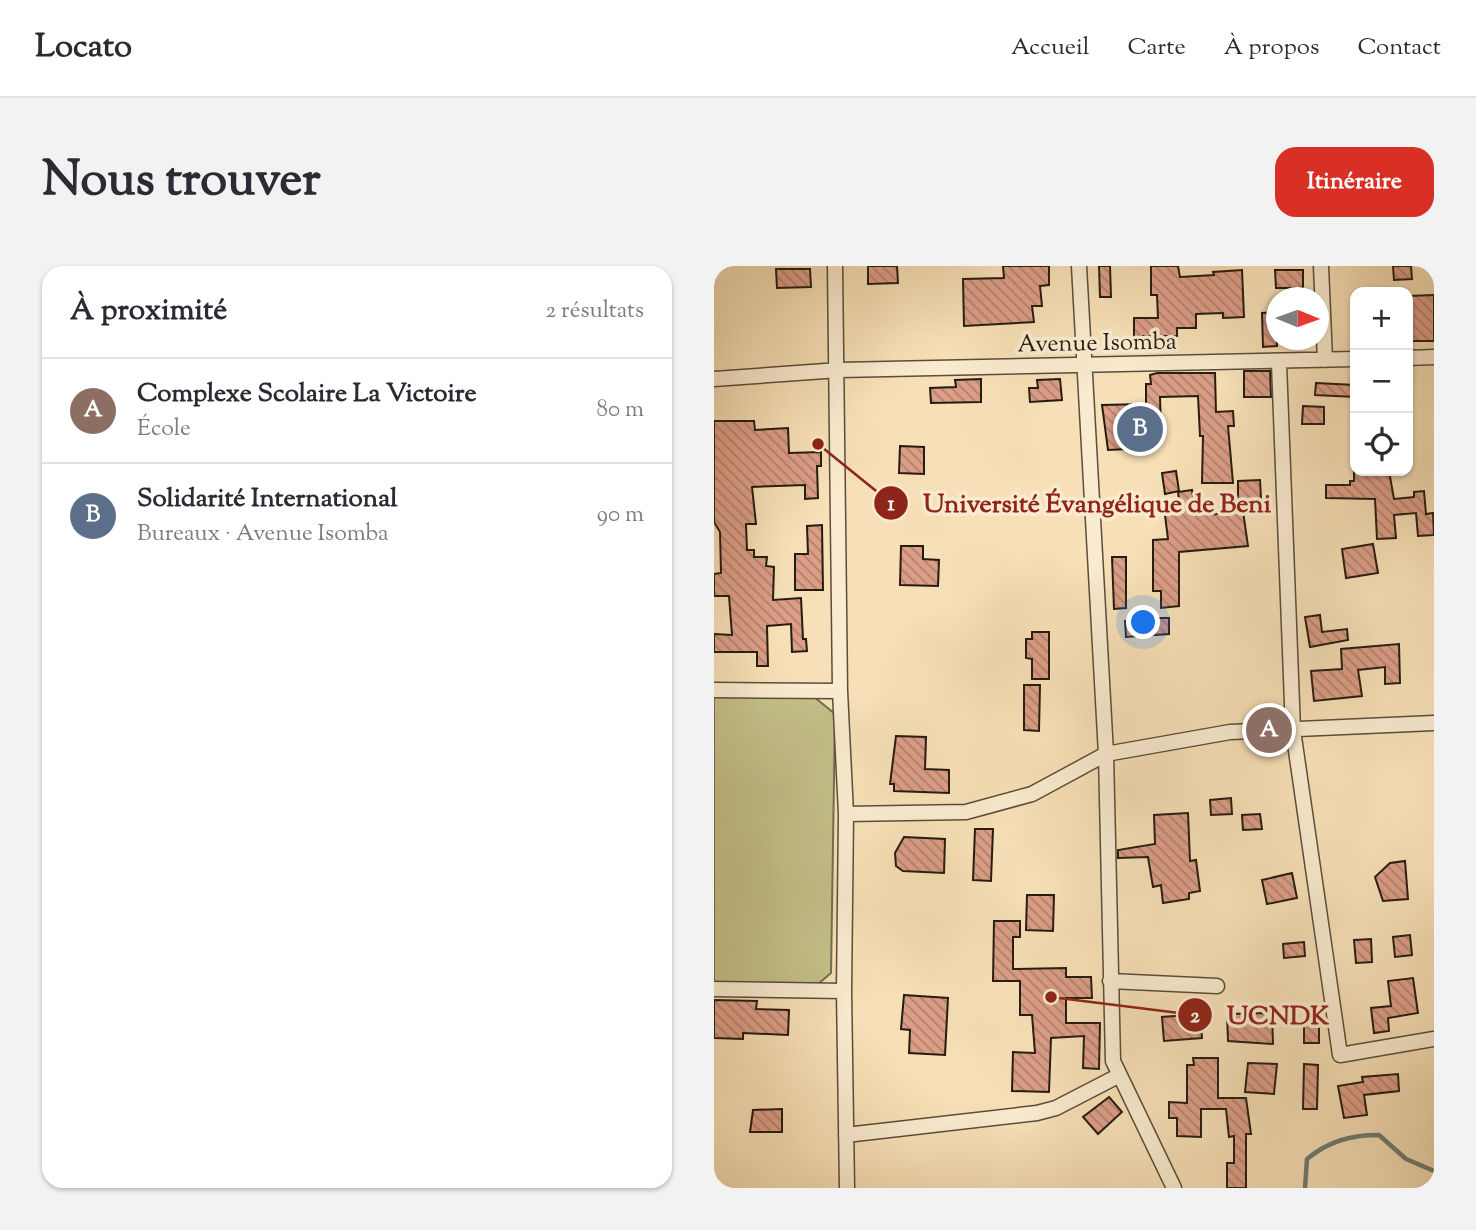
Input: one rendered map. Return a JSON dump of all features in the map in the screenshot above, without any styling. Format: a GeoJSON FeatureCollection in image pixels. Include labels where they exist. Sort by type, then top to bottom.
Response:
{"type":"FeatureCollection","features":[{"type":"Feature","properties":{"kind":"street"},"geometry":{"type":"LineString","coordinates":[[835,266],[839,370],[840,691],[846,814],[844,990],[847,1188]]}},
{"type":"Feature","properties":{"kind":"street"},"geometry":{"type":"LineString","coordinates":[[1079,266],[1106,754],[1113,1061],[1174,1188]]}},
{"type":"Feature","properties":{"kind":"street"},"geometry":{"type":"LineString","coordinates":[[1321,266],[1325,360]]}},
{"type":"Feature","properties":{"kind":"street"},"geometry":{"type":"LineString","coordinates":[[1413,358],[1434,357]]}},
{"type":"Feature","properties":{"kind":"street","name":"Avenue Isomba"},"geometry":{"type":"LineString","coordinates":[[714,379],[839,370],[1279,363],[1350,359]]}},
{"type":"Feature","properties":{"kind":"street"},"geometry":{"type":"LineString","coordinates":[[1279,363],[1293,730],[1340,1055],[1434,1039]]}},
{"type":"Feature","properties":{"kind":"street"},"geometry":{"type":"LineString","coordinates":[[714,690],[840,691]]}},
{"type":"Feature","properties":{"kind":"street"},"geometry":{"type":"LineString","coordinates":[[846,814],[966,812],[1032,794],[1106,754],[1230,732],[1434,723]]}},
{"type":"Feature","properties":{"kind":"street"},"geometry":{"type":"LineString","coordinates":[[1110,981],[1217,986]]}},
{"type":"Feature","properties":{"kind":"street"},"geometry":{"type":"LineString","coordinates":[[714,989],[844,990]]}},
{"type":"Feature","properties":{"kind":"street"},"geometry":{"type":"LineString","coordinates":[[846,1135],[1037,1113],[1056,1108],[1118,1076]]}},
{"type":"Feature","properties":{"kind":"shaded area"},"geometry":{"type":"Polygon","coordinates":[[[714,695],[813,696],[835,714],[831,973],[818,984],[714,987],[714,695]]]}},
{"type":"Feature","properties":{"kind":"building"},"geometry":{"type":"Polygon","coordinates":[[[868,266],[897,266],[898,283],[868,284],[868,266]]]}},
{"type":"Feature","properties":{"kind":"building"},"geometry":{"type":"Polygon","coordinates":[[[1003,266],[1049,266],[1049,285],[1040,286],[1042,306],[1032,306],[1034,322],[964,326],[963,279],[1004,278],[1003,266]]]}},
{"type":"Feature","properties":{"kind":"building"},"geometry":{"type":"Polygon","coordinates":[[[1099,266],[1110,266],[1111,297],[1100,297],[1099,266]]]}},
{"type":"Feature","properties":{"kind":"building"},"geometry":{"type":"Polygon","coordinates":[[[1151,266],[1178,266],[1180,277],[1242,270],[1244,317],[1223,318],[1223,313],[1196,314],[1196,328],[1177,328],[1177,336],[1134,336],[1134,318],[1158,318],[1157,295],[1151,295],[1151,266]]]}},
{"type":"Feature","properties":{"kind":"building"},"geometry":{"type":"Polygon","coordinates":[[[1393,266],[1411,266],[1412,279],[1394,280],[1393,266]]]}},
{"type":"Feature","properties":{"kind":"building"},"geometry":{"type":"Polygon","coordinates":[[[776,269],[810,269],[811,287],[777,288],[776,269]]]}},
{"type":"Feature","properties":{"kind":"building"},"geometry":{"type":"Polygon","coordinates":[[[1275,270],[1303,270],[1303,287],[1276,287],[1275,270]]]}},
{"type":"Feature","properties":{"kind":"building"},"geometry":{"type":"Polygon","coordinates":[[[1434,295],[1434,341],[1413,341],[1413,296],[1434,295]]]}},
{"type":"Feature","properties":{"kind":"building"},"geometry":{"type":"Polygon","coordinates":[[[1262,313],[1266,313],[1266,347],[1263,347],[1262,313]]]}},
{"type":"Feature","properties":{"kind":"building"},"geometry":{"type":"Polygon","coordinates":[[[1244,371],[1270,371],[1271,397],[1244,397],[1244,371]]]}},
{"type":"Feature","properties":{"kind":"building"},"geometry":{"type":"Polygon","coordinates":[[[1215,373],[1216,412],[1233,411],[1234,426],[1228,426],[1233,483],[1202,483],[1203,436],[1200,436],[1198,396],[1160,397],[1161,431],[1147,431],[1148,448],[1108,450],[1102,405],[1146,404],[1146,384],[1151,384],[1150,375],[1215,373]]]}},
{"type":"Feature","properties":{"kind":"building"},"geometry":{"type":"Polygon","coordinates":[[[981,379],[981,402],[931,403],[930,388],[956,387],[955,380],[981,379]]]}},
{"type":"Feature","properties":{"kind":"building"},"geometry":{"type":"Polygon","coordinates":[[[1060,379],[1062,400],[1030,402],[1029,388],[1038,388],[1037,380],[1060,379]]]}},
{"type":"Feature","properties":{"kind":"building"},"geometry":{"type":"Polygon","coordinates":[[[1316,383],[1350,385],[1350,397],[1315,395],[1316,383]]]}},
{"type":"Feature","properties":{"kind":"building"},"geometry":{"type":"Polygon","coordinates":[[[1303,406],[1324,407],[1324,424],[1302,424],[1303,406]]]}},
{"type":"Feature","properties":{"kind":"building"},"geometry":{"type":"Polygon","coordinates":[[[714,421],[754,421],[755,430],[788,428],[789,453],[821,452],[821,466],[817,466],[818,498],[805,499],[805,485],[752,487],[756,524],[746,524],[747,550],[754,550],[754,557],[767,557],[766,566],[774,567],[773,600],[801,598],[803,639],[806,639],[807,651],[792,652],[791,624],[767,626],[768,666],[757,666],[757,652],[714,652],[714,634],[732,635],[729,596],[714,596],[714,574],[721,573],[720,532],[714,522],[714,421]]]}},
{"type":"Feature","properties":{"kind":"building"},"geometry":{"type":"Polygon","coordinates":[[[900,446],[924,447],[924,474],[899,473],[900,446]]]}},
{"type":"Feature","properties":{"kind":"building"},"geometry":{"type":"Polygon","coordinates":[[[1176,471],[1179,491],[1165,494],[1162,473],[1176,471]]]}},
{"type":"Feature","properties":{"kind":"building"},"geometry":{"type":"Polygon","coordinates":[[[1354,476],[1390,476],[1394,499],[1414,497],[1414,492],[1424,491],[1426,514],[1433,513],[1434,535],[1418,536],[1416,513],[1394,515],[1396,538],[1377,539],[1375,499],[1326,498],[1326,485],[1350,485],[1350,481],[1354,481],[1354,476]]]}},
{"type":"Feature","properties":{"kind":"building"},"geometry":{"type":"Polygon","coordinates":[[[1260,480],[1261,499],[1238,499],[1238,481],[1260,480]]]}},
{"type":"Feature","properties":{"kind":"building"},"geometry":{"type":"Polygon","coordinates":[[[1192,490],[1196,513],[1207,512],[1207,515],[1243,511],[1248,546],[1179,552],[1179,606],[1161,608],[1161,591],[1153,591],[1153,540],[1168,539],[1165,515],[1181,513],[1178,492],[1192,490]]]}},
{"type":"Feature","properties":{"kind":"building"},"geometry":{"type":"Polygon","coordinates":[[[822,525],[823,590],[795,590],[795,554],[808,554],[807,526],[822,525]]]}},
{"type":"Feature","properties":{"kind":"building"},"geometry":{"type":"Polygon","coordinates":[[[1373,544],[1378,573],[1346,578],[1342,549],[1373,544]]]}},
{"type":"Feature","properties":{"kind":"building"},"geometry":{"type":"Polygon","coordinates":[[[901,546],[923,546],[923,559],[939,560],[938,586],[900,585],[901,546]]]}},
{"type":"Feature","properties":{"kind":"building"},"geometry":{"type":"Polygon","coordinates":[[[1112,557],[1126,557],[1126,608],[1114,609],[1112,557]]]}},
{"type":"Feature","properties":{"kind":"building"},"geometry":{"type":"Polygon","coordinates":[[[1320,615],[1322,632],[1347,629],[1348,640],[1310,647],[1305,617],[1320,615]]]}},
{"type":"Feature","properties":{"kind":"building"},"geometry":{"type":"Polygon","coordinates":[[[1169,618],[1169,634],[1126,637],[1125,621],[1169,618]]]}},
{"type":"Feature","properties":{"kind":"building"},"geometry":{"type":"Polygon","coordinates":[[[1032,632],[1049,632],[1049,679],[1032,679],[1032,659],[1026,658],[1026,639],[1032,639],[1032,632]]]}},
{"type":"Feature","properties":{"kind":"building"},"geometry":{"type":"Polygon","coordinates":[[[1399,644],[1400,683],[1385,684],[1385,667],[1358,670],[1362,696],[1314,701],[1311,671],[1342,669],[1341,649],[1399,644]]]}},
{"type":"Feature","properties":{"kind":"building"},"geometry":{"type":"Polygon","coordinates":[[[1024,685],[1040,685],[1039,731],[1024,730],[1024,685]]]}},
{"type":"Feature","properties":{"kind":"building"},"geometry":{"type":"Polygon","coordinates":[[[896,736],[926,737],[925,769],[949,770],[949,793],[894,791],[894,784],[890,784],[896,736]]]}},
{"type":"Feature","properties":{"kind":"building"},"geometry":{"type":"Polygon","coordinates":[[[1231,798],[1232,814],[1211,815],[1210,800],[1231,798]]]}},
{"type":"Feature","properties":{"kind":"building"},"geometry":{"type":"Polygon","coordinates":[[[1188,813],[1190,861],[1196,860],[1200,891],[1189,893],[1189,899],[1163,903],[1161,885],[1153,887],[1148,857],[1118,858],[1118,850],[1155,844],[1154,815],[1188,813]]]}},
{"type":"Feature","properties":{"kind":"building"},"geometry":{"type":"Polygon","coordinates":[[[1260,814],[1262,829],[1243,830],[1242,815],[1260,814]]]}},
{"type":"Feature","properties":{"kind":"building"},"geometry":{"type":"Polygon","coordinates":[[[975,829],[993,829],[991,881],[973,880],[975,829]]]}},
{"type":"Feature","properties":{"kind":"building"},"geometry":{"type":"Polygon","coordinates":[[[904,837],[945,839],[944,873],[903,871],[896,866],[895,853],[904,837]]]}},
{"type":"Feature","properties":{"kind":"building"},"geometry":{"type":"Polygon","coordinates":[[[1405,861],[1408,899],[1383,901],[1375,877],[1390,863],[1405,861]]]}},
{"type":"Feature","properties":{"kind":"building"},"geometry":{"type":"Polygon","coordinates":[[[1292,873],[1297,898],[1267,904],[1262,880],[1292,873]]]}},
{"type":"Feature","properties":{"kind":"building"},"geometry":{"type":"Polygon","coordinates":[[[1027,895],[1054,895],[1053,931],[1026,930],[1027,895]]]}},
{"type":"Feature","properties":{"kind":"building"},"geometry":{"type":"Polygon","coordinates":[[[994,921],[1020,921],[1020,937],[1013,937],[1013,969],[1066,968],[1066,977],[1091,977],[1092,998],[1066,998],[1066,1023],[1100,1023],[1099,1069],[1083,1068],[1084,1036],[1051,1038],[1049,1092],[1012,1091],[1013,1052],[1035,1053],[1032,1015],[1020,1015],[1020,981],[993,981],[994,921]]]}},
{"type":"Feature","properties":{"kind":"building"},"geometry":{"type":"Polygon","coordinates":[[[1410,935],[1412,955],[1395,957],[1393,937],[1410,935]]]}},
{"type":"Feature","properties":{"kind":"building"},"geometry":{"type":"Polygon","coordinates":[[[1371,939],[1372,962],[1356,963],[1354,940],[1371,939]]]}},
{"type":"Feature","properties":{"kind":"building"},"geometry":{"type":"Polygon","coordinates":[[[1304,942],[1305,956],[1284,958],[1283,944],[1304,942]]]}},
{"type":"Feature","properties":{"kind":"building"},"geometry":{"type":"Polygon","coordinates":[[[1413,978],[1418,1013],[1388,1018],[1389,1031],[1374,1033],[1371,1008],[1391,1006],[1388,981],[1413,978]]]}},
{"type":"Feature","properties":{"kind":"building"},"geometry":{"type":"Polygon","coordinates":[[[904,995],[948,998],[945,1055],[909,1053],[910,1030],[901,1029],[904,995]]]}},
{"type":"Feature","properties":{"kind":"building"},"geometry":{"type":"Polygon","coordinates":[[[714,1000],[757,1001],[756,1009],[789,1010],[788,1035],[743,1033],[743,1039],[714,1038],[714,1000]]]}},
{"type":"Feature","properties":{"kind":"building"},"geometry":{"type":"Polygon","coordinates":[[[1272,1013],[1273,1044],[1228,1041],[1227,1014],[1272,1013]]]}},
{"type":"Feature","properties":{"kind":"building"},"geometry":{"type":"Polygon","coordinates":[[[1304,1013],[1319,1013],[1319,1043],[1304,1043],[1304,1013]]]}},
{"type":"Feature","properties":{"kind":"building"},"geometry":{"type":"Polygon","coordinates":[[[1200,1014],[1202,1038],[1164,1041],[1162,1017],[1200,1014]]]}},
{"type":"Feature","properties":{"kind":"building"},"geometry":{"type":"Polygon","coordinates":[[[1193,1058],[1218,1058],[1218,1098],[1246,1098],[1251,1134],[1246,1134],[1246,1188],[1227,1188],[1227,1163],[1234,1163],[1234,1136],[1229,1137],[1226,1109],[1201,1109],[1201,1137],[1177,1136],[1177,1118],[1169,1118],[1169,1102],[1187,1103],[1187,1065],[1194,1065],[1193,1058]]]}},
{"type":"Feature","properties":{"kind":"building"},"geometry":{"type":"Polygon","coordinates":[[[1248,1063],[1277,1064],[1274,1094],[1245,1092],[1248,1063]]]}},
{"type":"Feature","properties":{"kind":"building"},"geometry":{"type":"Polygon","coordinates":[[[1304,1064],[1318,1065],[1317,1109],[1303,1109],[1304,1064]]]}},
{"type":"Feature","properties":{"kind":"building"},"geometry":{"type":"Polygon","coordinates":[[[1398,1074],[1399,1091],[1364,1095],[1367,1115],[1344,1118],[1338,1086],[1363,1082],[1362,1077],[1398,1074]]]}},
{"type":"Feature","properties":{"kind":"building"},"geometry":{"type":"Polygon","coordinates":[[[1109,1097],[1122,1112],[1098,1134],[1083,1117],[1109,1097]]]}},
{"type":"Feature","properties":{"kind":"building"},"geometry":{"type":"Polygon","coordinates":[[[782,1109],[782,1132],[750,1132],[753,1110],[782,1109]]]}},
{"type":"Feature","properties":{"kind":"waterway"},"geometry":{"type":"LineString","coordinates":[[1305,1188],[1307,1159],[1332,1143],[1359,1136],[1379,1135],[1406,1159],[1434,1171]]}},
{"type":"Feature","properties":{"kind":"place","name":"Solidarité International"},"geometry":{"type":"Point","coordinates":[1140,429]}},
{"type":"Feature","properties":{"kind":"place","name":"Université Évangélique de Beni"},"geometry":{"type":"Point","coordinates":[818,444]}},
{"type":"Feature","properties":{"kind":"place","name":"Complexe Scolaire La Victoire"},"geometry":{"type":"Point","coordinates":[1269,730]}},
{"type":"Feature","properties":{"kind":"place","name":"UCNDK"},"geometry":{"type":"Point","coordinates":[1051,997]}}]}
